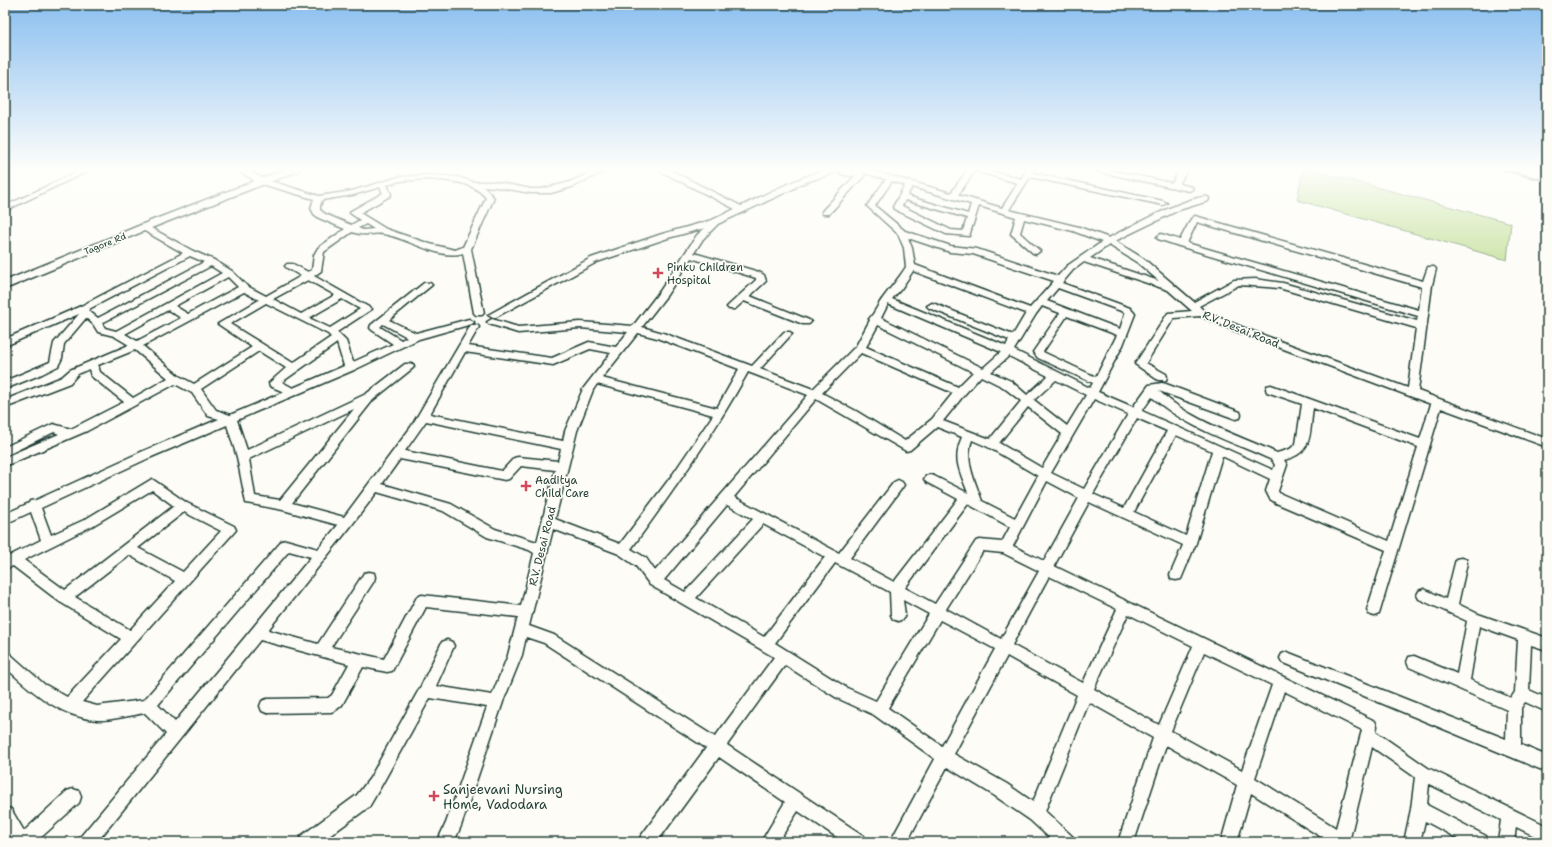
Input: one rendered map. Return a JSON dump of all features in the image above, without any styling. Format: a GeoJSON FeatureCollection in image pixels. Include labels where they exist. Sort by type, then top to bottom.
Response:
{"type":"FeatureCollection","features":[{"type":"Feature","properties":{"kind":"main road","name":"Tagore Rd"},"geometry":{"type":"LineString","coordinates":[[5,285],[191,209]]}},
{"type":"Feature","properties":{"kind":"street"},"geometry":{"type":"LineString","coordinates":[[316,209],[318,214],[362,233],[383,231]]}},
{"type":"Feature","properties":{"kind":"street"},"geometry":{"type":"LineString","coordinates":[[362,209],[354,213],[383,231],[427,246],[455,253],[467,249]]}},
{"type":"Feature","properties":{"kind":"street"},"geometry":{"type":"LineString","coordinates":[[479,312],[467,249],[485,209]]}},
{"type":"Feature","properties":{"kind":"street","name":"R.V. Desai Road"},"geometry":{"type":"LineString","coordinates":[[445,842],[453,826],[496,702],[515,655],[571,430],[588,389],[664,293],[700,237],[715,222],[741,209]]}},
{"type":"Feature","properties":{"kind":"street"},"geometry":{"type":"LineString","coordinates":[[826,212],[829,209]]}},
{"type":"Feature","properties":{"kind":"street"},"geometry":{"type":"LineString","coordinates":[[874,209],[902,233],[950,249],[974,251],[1058,282],[1127,310],[1130,314],[1123,334],[1092,394],[1068,432],[1005,548]]}},
{"type":"Feature","properties":{"kind":"street"},"geometry":{"type":"LineString","coordinates":[[900,209],[949,232],[966,234],[974,209]]}},
{"type":"Feature","properties":{"kind":"street"},"geometry":{"type":"LineString","coordinates":[[942,209],[970,217]]}},
{"type":"Feature","properties":{"kind":"street","name":"R.V. Desai Road"},"geometry":{"type":"LineString","coordinates":[[995,209],[1076,229],[1109,241],[1121,261],[1141,261],[1197,309],[1241,330],[1547,443]]}},
{"type":"Feature","properties":{"kind":"street"},"geometry":{"type":"LineString","coordinates":[[87,842],[347,523],[415,430],[462,348],[471,324],[472,316],[479,312],[487,312],[492,318],[518,330],[580,325],[636,329],[660,335],[815,394],[852,414],[906,448],[936,422],[960,392],[1008,351],[1032,312],[1070,268],[1109,241],[1175,209]]}},
{"type":"Feature","properties":{"kind":"street"},"geometry":{"type":"LineString","coordinates":[[1021,215],[1015,234],[1036,251]]}},
{"type":"Feature","properties":{"kind":"street"},"geometry":{"type":"LineString","coordinates":[[1182,244],[1195,219],[1427,285]]}},
{"type":"Feature","properties":{"kind":"street"},"geometry":{"type":"LineString","coordinates":[[293,368],[224,324],[265,299],[308,276],[316,270],[318,265],[317,257],[321,249],[366,220]]}},
{"type":"Feature","properties":{"kind":"street"},"geometry":{"type":"LineString","coordinates":[[5,518],[145,454],[350,368],[415,337],[471,324],[481,327],[492,318],[594,260],[665,236],[715,222]]}},
{"type":"Feature","properties":{"kind":"street"},"geometry":{"type":"LineString","coordinates":[[144,227],[190,254],[211,262],[229,273],[244,288],[334,335],[341,341],[350,368]]}},
{"type":"Feature","properties":{"kind":"street"},"geometry":{"type":"LineString","coordinates":[[655,581],[815,394],[860,348],[886,300],[898,287],[912,267],[908,248],[902,233]]}},
{"type":"Feature","properties":{"kind":"street"},"geometry":{"type":"LineString","coordinates":[[1161,237],[1424,315]]}},
{"type":"Feature","properties":{"kind":"street"},"geometry":{"type":"LineString","coordinates":[[5,342],[85,311],[190,254]]}},
{"type":"Feature","properties":{"kind":"street"},"geometry":{"type":"LineString","coordinates":[[689,254],[759,275],[761,279],[760,281],[732,307]]}},
{"type":"Feature","properties":{"kind":"street"},"geometry":{"type":"LineString","coordinates":[[1083,259],[1121,261],[1173,289]]}},
{"type":"Feature","properties":{"kind":"street"},"geometry":{"type":"LineString","coordinates":[[97,322],[211,262]]}},
{"type":"Feature","properties":{"kind":"street"},"geometry":{"type":"LineString","coordinates":[[290,266],[367,309],[274,383],[293,392]]}},
{"type":"Feature","properties":{"kind":"street"},"geometry":{"type":"LineString","coordinates":[[912,267],[1032,312]]}},
{"type":"Feature","properties":{"kind":"street"},"geometry":{"type":"LineString","coordinates":[[1412,394],[1427,285],[1431,269]]}},
{"type":"Feature","properties":{"kind":"street"},"geometry":{"type":"LineString","coordinates":[[5,404],[66,380],[74,372],[136,346],[188,318],[212,294],[229,273]]}},
{"type":"Feature","properties":{"kind":"street"},"geometry":{"type":"LineString","coordinates":[[1162,377],[1140,364],[1171,314],[1197,309],[1237,282],[1280,284],[1422,326]]}},
{"type":"Feature","properties":{"kind":"street"},"geometry":{"type":"LineString","coordinates":[[401,344],[375,328],[376,325],[427,285]]}},
{"type":"Feature","properties":{"kind":"street"},"geometry":{"type":"LineString","coordinates":[[117,334],[168,306],[212,294],[244,288]]}},
{"type":"Feature","properties":{"kind":"street"},"geometry":{"type":"LineString","coordinates":[[301,318],[342,295]]}},
{"type":"Feature","properties":{"kind":"street"},"geometry":{"type":"LineString","coordinates":[[743,297],[806,322]]}},
{"type":"Feature","properties":{"kind":"street"},"geometry":{"type":"LineString","coordinates":[[886,300],[1008,351],[1092,394],[1174,429],[1277,477]]}},
{"type":"Feature","properties":{"kind":"street"},"geometry":{"type":"LineString","coordinates":[[1040,302],[1123,334]]}},
{"type":"Feature","properties":{"kind":"street"},"geometry":{"type":"LineString","coordinates":[[168,306],[188,318]]}},
{"type":"Feature","properties":{"kind":"street"},"geometry":{"type":"LineString","coordinates":[[932,306],[1015,339]]}},
{"type":"Feature","properties":{"kind":"street"},"geometry":{"type":"LineString","coordinates":[[85,311],[97,322],[101,330],[117,334],[131,341],[175,379],[194,390],[212,413],[231,419]]}},
{"type":"Feature","properties":{"kind":"street"},"geometry":{"type":"LineString","coordinates":[[5,385],[54,364],[57,358],[59,342],[85,311]]}},
{"type":"Feature","properties":{"kind":"street"},"geometry":{"type":"LineString","coordinates":[[1066,311],[1038,352],[1042,356],[1098,382]]}},
{"type":"Feature","properties":{"kind":"street"},"geometry":{"type":"LineString","coordinates":[[382,320],[415,337]]}},
{"type":"Feature","properties":{"kind":"street"},"geometry":{"type":"LineString","coordinates":[[874,320],[1007,384],[1068,432]]}},
{"type":"Feature","properties":{"kind":"street"},"geometry":{"type":"LineString","coordinates":[[623,550],[677,477],[749,370],[787,334]]}},
{"type":"Feature","properties":{"kind":"street"},"geometry":{"type":"LineString","coordinates":[[462,348],[553,362],[589,345],[618,351]]}},
{"type":"Feature","properties":{"kind":"street"},"geometry":{"type":"LineString","coordinates":[[194,390],[259,347]]}},
{"type":"Feature","properties":{"kind":"street"},"geometry":{"type":"LineString","coordinates":[[860,348],[960,392]]}},
{"type":"Feature","properties":{"kind":"street"},"geometry":{"type":"LineString","coordinates":[[93,363],[95,374],[132,402]]}},
{"type":"Feature","properties":{"kind":"street"},"geometry":{"type":"LineString","coordinates":[[283,505],[370,397],[409,366]]}},
{"type":"Feature","properties":{"kind":"street"},"geometry":{"type":"LineString","coordinates":[[992,444],[1027,401],[1055,375]]}},
{"type":"Feature","properties":{"kind":"street"},"geometry":{"type":"LineString","coordinates":[[5,462],[71,433],[175,379]]}},
{"type":"Feature","properties":{"kind":"street"},"geometry":{"type":"LineString","coordinates":[[595,380],[720,413]]}},
{"type":"Feature","properties":{"kind":"street"},"geometry":{"type":"LineString","coordinates":[[898,842],[943,756],[1086,496],[1134,413],[1151,390],[1156,387],[1162,387],[1236,415]]}},
{"type":"Feature","properties":{"kind":"street"},"geometry":{"type":"LineString","coordinates":[[1271,388],[1424,445]]}},
{"type":"Feature","properties":{"kind":"street"},"geometry":{"type":"LineString","coordinates":[[1151,390],[1163,402],[1181,414],[1276,457],[1281,465],[1272,491],[1274,496],[1280,500],[1393,548]]}},
{"type":"Feature","properties":{"kind":"street"},"geometry":{"type":"LineString","coordinates":[[243,457],[370,397]]}},
{"type":"Feature","properties":{"kind":"street"},"geometry":{"type":"LineString","coordinates":[[1276,457],[1297,452],[1300,449],[1302,445],[1308,402]]}},
{"type":"Feature","properties":{"kind":"street"},"geometry":{"type":"LineString","coordinates":[[1374,610],[1437,403]]}},
{"type":"Feature","properties":{"kind":"street"},"geometry":{"type":"LineString","coordinates":[[422,416],[568,446]]}},
{"type":"Feature","properties":{"kind":"street"},"geometry":{"type":"LineString","coordinates":[[231,419],[243,457],[250,500],[283,505],[347,523]]}},
{"type":"Feature","properties":{"kind":"street"},"geometry":{"type":"LineString","coordinates":[[936,422],[968,436],[992,444],[1045,475],[1086,496],[1127,513],[1190,543]]}},
{"type":"Feature","properties":{"kind":"street"},"geometry":{"type":"LineString","coordinates":[[5,452],[53,428],[71,433]]}},
{"type":"Feature","properties":{"kind":"street"},"geometry":{"type":"LineString","coordinates":[[1127,513],[1174,429]]}},
{"type":"Feature","properties":{"kind":"street"},"geometry":{"type":"LineString","coordinates":[[968,436],[963,448],[962,458],[971,501]]}},
{"type":"Feature","properties":{"kind":"street"},"geometry":{"type":"LineString","coordinates":[[1176,575],[1190,543],[1218,450]]}},
{"type":"Feature","properties":{"kind":"street"},"geometry":{"type":"LineString","coordinates":[[397,454],[505,476],[518,461],[562,466]]}},
{"type":"Feature","properties":{"kind":"street"},"geometry":{"type":"LineString","coordinates":[[930,479],[1018,525]]}},
{"type":"Feature","properties":{"kind":"street"},"geometry":{"type":"LineString","coordinates":[[10,562],[88,523],[152,484],[183,506],[230,530],[69,706]]}},
{"type":"Feature","properties":{"kind":"street"},"geometry":{"type":"LineString","coordinates":[[766,645],[898,485]]}},
{"type":"Feature","properties":{"kind":"street"},"geometry":{"type":"LineString","coordinates":[[373,486],[447,507],[491,532],[533,546],[541,551]]}},
{"type":"Feature","properties":{"kind":"street"},"geometry":{"type":"LineString","coordinates":[[725,498],[938,611],[1162,734],[1246,781],[1341,841],[1370,726],[1005,548],[980,545],[938,611],[879,710]]}},
{"type":"Feature","properties":{"kind":"street"},"geometry":{"type":"LineString","coordinates":[[898,615],[896,589],[971,501]]}},
{"type":"Feature","properties":{"kind":"street"},"geometry":{"type":"LineString","coordinates":[[34,504],[48,544]]}},
{"type":"Feature","properties":{"kind":"street"},"geometry":{"type":"LineString","coordinates":[[65,598],[183,506]]}},
{"type":"Feature","properties":{"kind":"street"},"geometry":{"type":"LineString","coordinates":[[687,599],[761,518]]}},
{"type":"Feature","properties":{"kind":"street"},"geometry":{"type":"LineString","coordinates":[[548,522],[623,550],[641,562],[655,581],[766,645],[842,693],[879,710],[943,756],[1001,790],[1036,814],[1066,842]]}},
{"type":"Feature","properties":{"kind":"street"},"geometry":{"type":"LineString","coordinates":[[5,658],[39,689],[69,706],[97,713],[148,706],[286,545],[322,555]]}},
{"type":"Feature","properties":{"kind":"street"},"geometry":{"type":"LineString","coordinates":[[128,549],[184,579]]}},
{"type":"Feature","properties":{"kind":"street"},"geometry":{"type":"LineString","coordinates":[[10,562],[65,598],[131,638]]}},
{"type":"Feature","properties":{"kind":"street"},"geometry":{"type":"LineString","coordinates":[[1451,607],[1461,563]]}},
{"type":"Feature","properties":{"kind":"street"},"geometry":{"type":"LineString","coordinates":[[321,651],[369,577]]}},
{"type":"Feature","properties":{"kind":"street"},"geometry":{"type":"LineString","coordinates":[[1424,595],[1474,618],[1547,644]]}},
{"type":"Feature","properties":{"kind":"street"},"geometry":{"type":"LineString","coordinates":[[257,634],[321,651],[387,666],[422,602],[526,612]]}},
{"type":"Feature","properties":{"kind":"street"},"geometry":{"type":"LineString","coordinates":[[1036,814],[1086,692],[1125,606]]}},
{"type":"Feature","properties":{"kind":"street"},"geometry":{"type":"LineString","coordinates":[[1462,684],[1474,618]]}},
{"type":"Feature","properties":{"kind":"street"},"geometry":{"type":"LineString","coordinates":[[521,629],[548,638],[716,746],[858,842]]}},
{"type":"Feature","properties":{"kind":"street"},"geometry":{"type":"LineString","coordinates":[[1513,749],[1514,706],[1522,694],[1525,635]]}},
{"type":"Feature","properties":{"kind":"street"},"geometry":{"type":"LineString","coordinates":[[1126,842],[1162,734],[1201,643]]}},
{"type":"Feature","properties":{"kind":"street"},"geometry":{"type":"LineString","coordinates":[[307,842],[363,801],[378,778],[426,691],[447,646]]}},
{"type":"Feature","properties":{"kind":"street"},"geometry":{"type":"LineString","coordinates":[[647,842],[783,656]]}},
{"type":"Feature","properties":{"kind":"street"},"geometry":{"type":"LineString","coordinates":[[1287,658],[1547,764]]}},
{"type":"Feature","properties":{"kind":"street"},"geometry":{"type":"LineString","coordinates":[[267,706],[331,705],[341,694],[359,660]]}},
{"type":"Feature","properties":{"kind":"street"},"geometry":{"type":"LineString","coordinates":[[1414,662],[1514,706]]}},
{"type":"Feature","properties":{"kind":"street"},"geometry":{"type":"LineString","coordinates":[[1229,842],[1246,781],[1280,682]]}},
{"type":"Feature","properties":{"kind":"street"},"geometry":{"type":"LineString","coordinates":[[426,691],[496,702]]}},
{"type":"Feature","properties":{"kind":"street"},"geometry":{"type":"LineString","coordinates":[[1522,694],[1547,705]]}},
{"type":"Feature","properties":{"kind":"street"},"geometry":{"type":"LineString","coordinates":[[148,706],[176,733]]}},
{"type":"Feature","properties":{"kind":"street"},"geometry":{"type":"LineString","coordinates":[[1368,735],[1423,773],[1547,834]]}},
{"type":"Feature","properties":{"kind":"street"},"geometry":{"type":"LineString","coordinates":[[1412,842],[1419,809],[1423,773]]}},
{"type":"Feature","properties":{"kind":"street"},"geometry":{"type":"LineString","coordinates":[[5,814],[23,842],[73,797]]}},
{"type":"Feature","properties":{"kind":"street"},"geometry":{"type":"LineString","coordinates":[[769,842],[796,800]]}},
{"type":"Feature","properties":{"kind":"street"},"geometry":{"type":"LineString","coordinates":[[1419,809],[1480,842]]}},
{"type":"Feature","properties":{"kind":"street"},"geometry":{"type":"LineString","coordinates":[[1506,842],[1510,816]]}},
{"type":"Feature","properties":{"kind":"green space"},"geometry":{"type":"Polygon","coordinates":[[[1327,209],[1457,209],[1511,223],[1507,260],[1327,209]]]}},
{"type":"Feature","properties":{"kind":"place","name":"Pinku Children Hospital"},"geometry":{"type":"Point","coordinates":[658,273]}},
{"type":"Feature","properties":{"kind":"place","name":"Aaditya Child Care"},"geometry":{"type":"Point","coordinates":[526,486]}},
{"type":"Feature","properties":{"kind":"place","name":"Sanjeevani Nursing Home, Vadodara"},"geometry":{"type":"Point","coordinates":[434,796]}}]}
